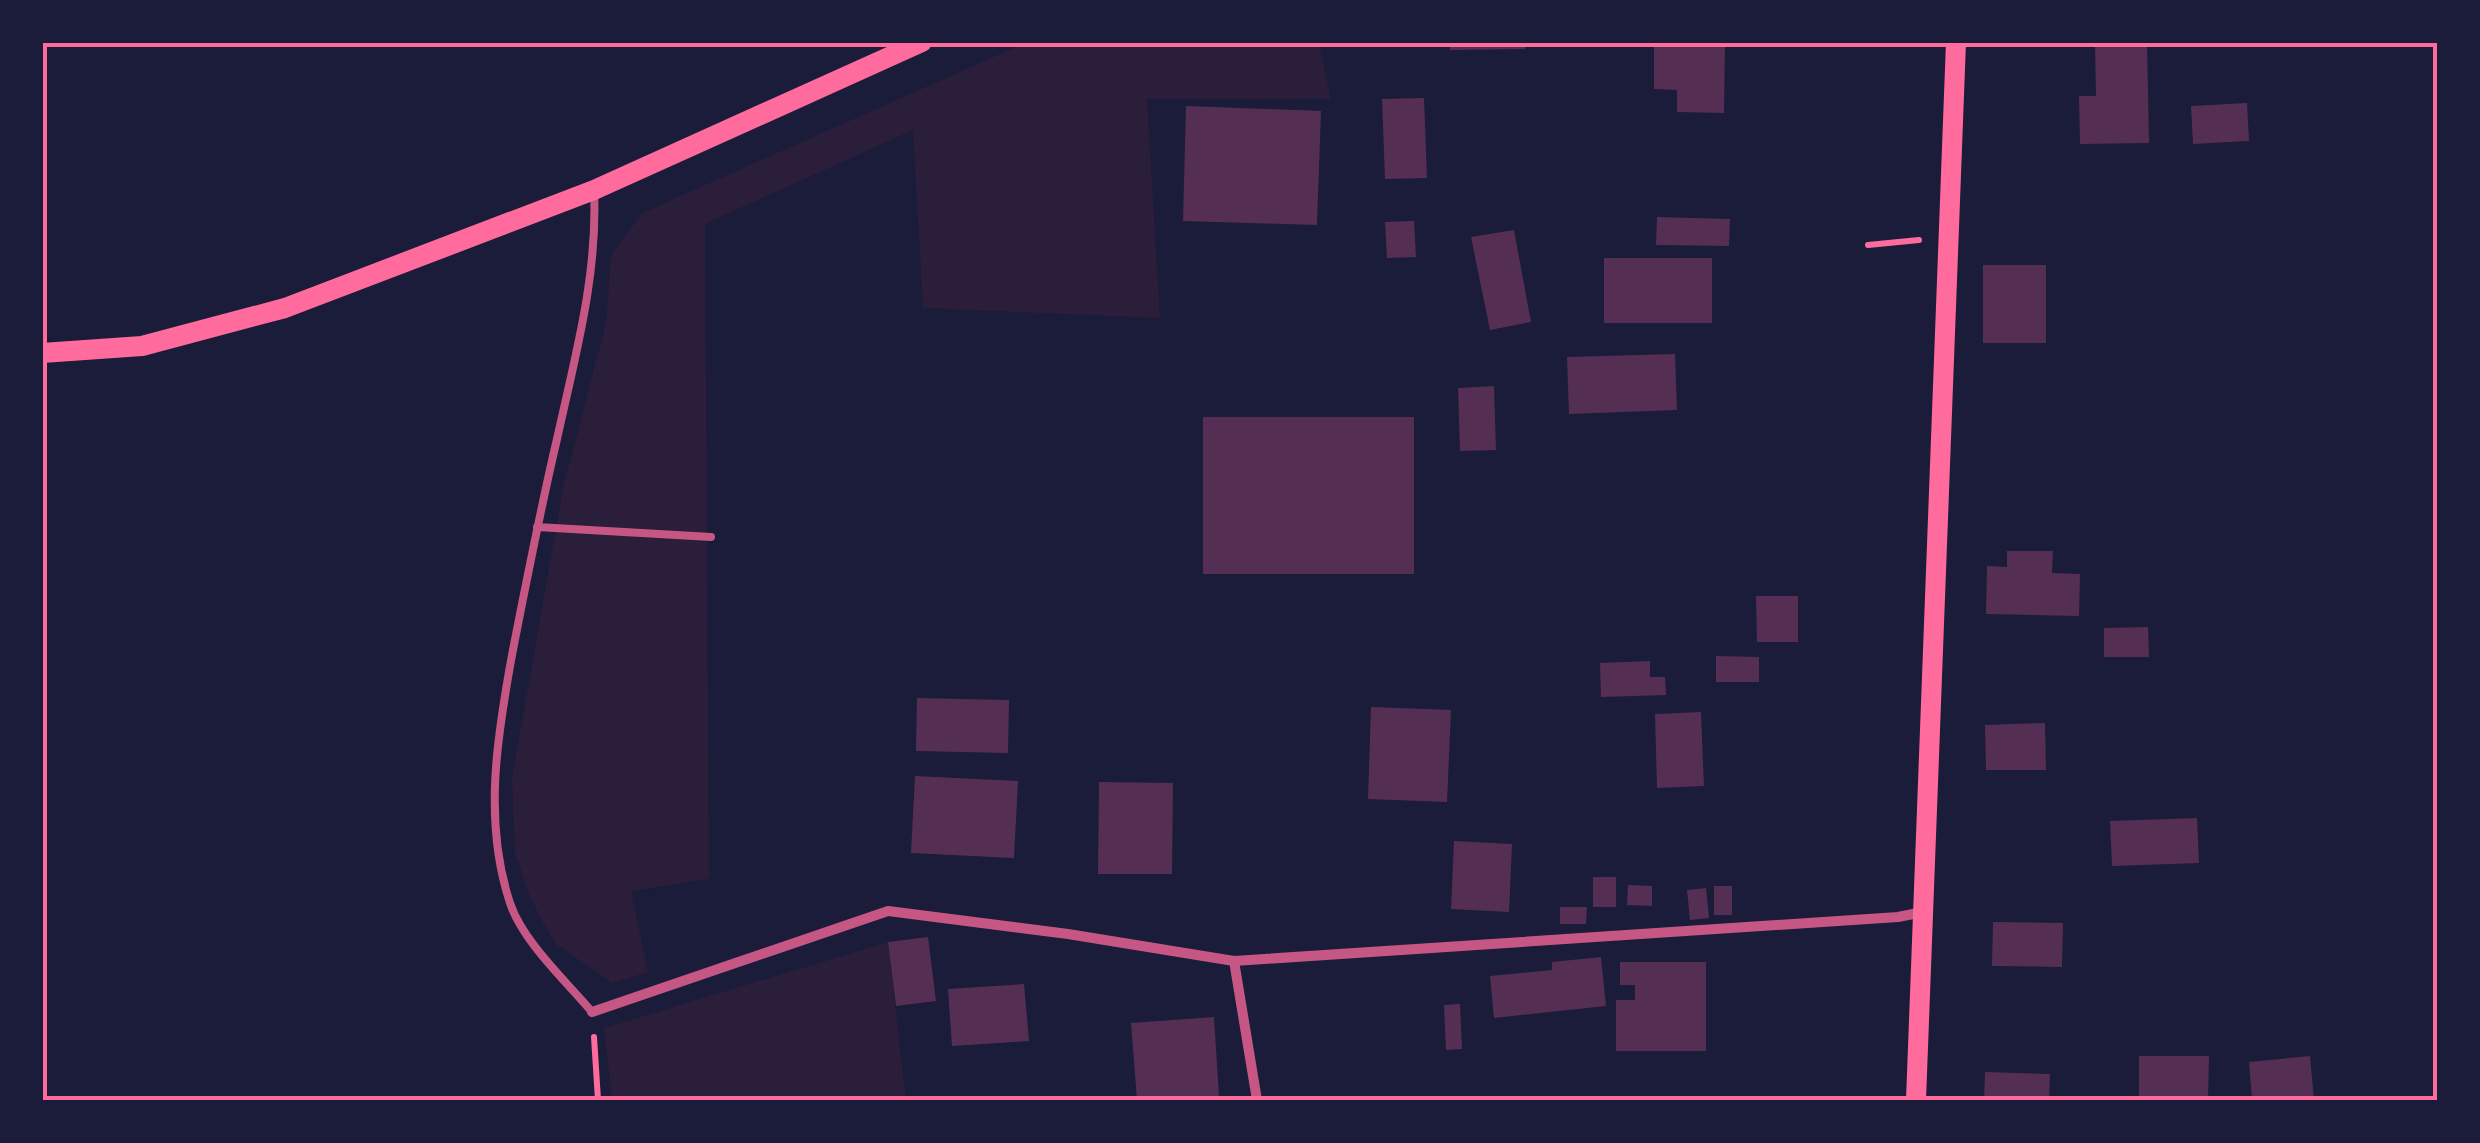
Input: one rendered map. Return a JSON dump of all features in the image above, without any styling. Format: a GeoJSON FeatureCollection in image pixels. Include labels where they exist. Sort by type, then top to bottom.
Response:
{"type":"FeatureCollection","features":[{"type":"Feature","properties":{"kind":"main road"},"geometry":{"type":"LineString","coordinates":[[42,353],[142,346],[285,308],[594,190],[922,42]]}},
{"type":"Feature","properties":{"kind":"main road"},"geometry":{"type":"LineString","coordinates":[[1916,1100],[1956,42]]}},
{"type":"Feature","properties":{"kind":"street"},"geometry":{"type":"LineString","coordinates":[[592,1012],[888,911],[1234,961],[1924,912]]}},
{"type":"Feature","properties":{"kind":"street"},"geometry":{"type":"LineString","coordinates":[[1234,961],[1257,1100]]}},
{"type":"Feature","properties":{"kind":"lane"},"geometry":{"type":"LineString","coordinates":[[592,1012],[524,932],[510,905],[495,827],[495,772],[500,722],[536,527],[592,268],[594,190]]}},
{"type":"Feature","properties":{"kind":"lane"},"geometry":{"type":"LineString","coordinates":[[536,527],[711,537]]}},
{"type":"Feature","properties":{"kind":"path"},"geometry":{"type":"LineString","coordinates":[[1868,245],[1919,240]]}},
{"type":"Feature","properties":{"kind":"path"},"geometry":{"type":"LineString","coordinates":[[592,1012],[598,1100]]}},
{"type":"Feature","properties":{"kind":"shaded area"},"geometry":{"type":"Polygon","coordinates":[[[1025,43],[1319,43],[1331,99],[1147,99],[1160,318],[923,308],[913,130],[705,224],[709,879],[631,891],[648,972],[612,983],[556,944],[542,921],[515,852],[512,779],[563,488],[606,323],[611,256],[642,213],[1025,43]]]}},
{"type":"Feature","properties":{"kind":"shaded area"},"geometry":{"type":"Polygon","coordinates":[[[888,942],[906,1100],[612,1100],[604,1028],[888,942]]]}},
{"type":"Feature","properties":{"kind":"building"},"geometry":{"type":"Polygon","coordinates":[[[1450,42],[1525,42],[1525,49],[1450,50],[1450,42]]]}},
{"type":"Feature","properties":{"kind":"building"},"geometry":{"type":"Polygon","coordinates":[[[1654,42],[1725,42],[1724,113],[1677,112],[1677,90],[1654,89],[1654,42]]]}},
{"type":"Feature","properties":{"kind":"building"},"geometry":{"type":"Polygon","coordinates":[[[2095,42],[2147,42],[2149,143],[2080,144],[2079,96],[2096,96],[2095,42]]]}},
{"type":"Feature","properties":{"kind":"building"},"geometry":{"type":"Polygon","coordinates":[[[1424,98],[1427,178],[1385,179],[1382,99],[1424,98]]]}},
{"type":"Feature","properties":{"kind":"building"},"geometry":{"type":"Polygon","coordinates":[[[2247,103],[2249,141],[2193,144],[2191,106],[2247,103]]]}},
{"type":"Feature","properties":{"kind":"building"},"geometry":{"type":"Polygon","coordinates":[[[1186,106],[1321,111],[1317,225],[1183,221],[1186,106]]]}},
{"type":"Feature","properties":{"kind":"building"},"geometry":{"type":"Polygon","coordinates":[[[1657,217],[1730,219],[1729,246],[1656,245],[1657,217]]]}},
{"type":"Feature","properties":{"kind":"building"},"geometry":{"type":"Polygon","coordinates":[[[1414,221],[1416,257],[1387,258],[1385,222],[1414,221]]]}},
{"type":"Feature","properties":{"kind":"building"},"geometry":{"type":"Polygon","coordinates":[[[1514,230],[1531,322],[1490,330],[1471,237],[1514,230]]]}},
{"type":"Feature","properties":{"kind":"building"},"geometry":{"type":"Polygon","coordinates":[[[1604,258],[1712,258],[1712,323],[1604,323],[1604,258]]]}},
{"type":"Feature","properties":{"kind":"building"},"geometry":{"type":"Polygon","coordinates":[[[1983,265],[2046,265],[2046,343],[1983,343],[1983,265]]]}},
{"type":"Feature","properties":{"kind":"building"},"geometry":{"type":"Polygon","coordinates":[[[1675,354],[1677,410],[1569,414],[1567,357],[1675,354]]]}},
{"type":"Feature","properties":{"kind":"building"},"geometry":{"type":"Polygon","coordinates":[[[1494,386],[1496,450],[1460,451],[1458,388],[1494,386]]]}},
{"type":"Feature","properties":{"kind":"building"},"geometry":{"type":"Polygon","coordinates":[[[1203,417],[1414,417],[1414,574],[1203,574],[1203,417]]]}},
{"type":"Feature","properties":{"kind":"building"},"geometry":{"type":"Polygon","coordinates":[[[2007,551],[2053,551],[2052,573],[2080,574],[2079,616],[1986,614],[1987,566],[2007,567],[2007,551]]]}},
{"type":"Feature","properties":{"kind":"building"},"geometry":{"type":"Polygon","coordinates":[[[1756,596],[1798,596],[1798,642],[1757,642],[1756,596]]]}},
{"type":"Feature","properties":{"kind":"building"},"geometry":{"type":"Polygon","coordinates":[[[2148,627],[2149,657],[2104,657],[2104,628],[2148,627]]]}},
{"type":"Feature","properties":{"kind":"building"},"geometry":{"type":"Polygon","coordinates":[[[1716,656],[1759,657],[1759,682],[1716,682],[1716,656]]]}},
{"type":"Feature","properties":{"kind":"building"},"geometry":{"type":"Polygon","coordinates":[[[1650,661],[1650,677],[1665,677],[1666,695],[1601,697],[1600,663],[1650,661]]]}},
{"type":"Feature","properties":{"kind":"building"},"geometry":{"type":"Polygon","coordinates":[[[917,698],[1009,700],[1008,753],[916,751],[917,698]]]}},
{"type":"Feature","properties":{"kind":"building"},"geometry":{"type":"Polygon","coordinates":[[[1371,707],[1451,710],[1447,802],[1368,799],[1371,707]]]}},
{"type":"Feature","properties":{"kind":"building"},"geometry":{"type":"Polygon","coordinates":[[[1701,712],[1704,786],[1657,788],[1655,714],[1701,712]]]}},
{"type":"Feature","properties":{"kind":"building"},"geometry":{"type":"Polygon","coordinates":[[[2045,723],[2046,770],[1986,770],[1985,725],[2045,723]]]}},
{"type":"Feature","properties":{"kind":"building"},"geometry":{"type":"Polygon","coordinates":[[[915,776],[1018,781],[1014,858],[911,853],[915,776]]]}},
{"type":"Feature","properties":{"kind":"building"},"geometry":{"type":"Polygon","coordinates":[[[1099,782],[1173,783],[1172,874],[1098,874],[1099,782]]]}},
{"type":"Feature","properties":{"kind":"building"},"geometry":{"type":"Polygon","coordinates":[[[2197,818],[2199,863],[2112,866],[2110,821],[2197,818]]]}},
{"type":"Feature","properties":{"kind":"building"},"geometry":{"type":"Polygon","coordinates":[[[1454,841],[1512,844],[1509,912],[1451,909],[1454,841]]]}},
{"type":"Feature","properties":{"kind":"building"},"geometry":{"type":"Polygon","coordinates":[[[1593,877],[1616,877],[1616,907],[1593,907],[1593,877]]]}},
{"type":"Feature","properties":{"kind":"building"},"geometry":{"type":"Polygon","coordinates":[[[1628,885],[1652,886],[1652,906],[1627,905],[1628,885]]]}},
{"type":"Feature","properties":{"kind":"building"},"geometry":{"type":"Polygon","coordinates":[[[1714,886],[1732,886],[1732,915],[1714,915],[1714,886]]]}},
{"type":"Feature","properties":{"kind":"building"},"geometry":{"type":"Polygon","coordinates":[[[1706,888],[1709,918],[1690,920],[1687,890],[1706,888]]]}},
{"type":"Feature","properties":{"kind":"building"},"geometry":{"type":"Polygon","coordinates":[[[1560,907],[1587,907],[1586,924],[1560,924],[1560,907]]]}},
{"type":"Feature","properties":{"kind":"building"},"geometry":{"type":"Polygon","coordinates":[[[1993,922],[2063,923],[2062,967],[1992,966],[1993,922]]]}},
{"type":"Feature","properties":{"kind":"building"},"geometry":{"type":"Polygon","coordinates":[[[928,937],[936,1001],[896,1006],[888,942],[928,937]]]}},
{"type":"Feature","properties":{"kind":"building"},"geometry":{"type":"Polygon","coordinates":[[[1601,957],[1606,1006],[1494,1018],[1490,976],[1552,970],[1552,962],[1601,957]]]}},
{"type":"Feature","properties":{"kind":"building"},"geometry":{"type":"Polygon","coordinates":[[[1620,962],[1706,962],[1706,1051],[1616,1051],[1616,1000],[1635,1000],[1635,985],[1620,985],[1620,962]]]}},
{"type":"Feature","properties":{"kind":"building"},"geometry":{"type":"Polygon","coordinates":[[[1024,984],[1029,1041],[952,1046],[948,989],[1024,984]]]}},
{"type":"Feature","properties":{"kind":"building"},"geometry":{"type":"Polygon","coordinates":[[[1460,1004],[1462,1049],[1446,1050],[1444,1005],[1460,1004]]]}},
{"type":"Feature","properties":{"kind":"building"},"geometry":{"type":"Polygon","coordinates":[[[1214,1017],[1219,1096],[1137,1100],[1131,1023],[1214,1017]]]}},
{"type":"Feature","properties":{"kind":"building"},"geometry":{"type":"Polygon","coordinates":[[[2139,1056],[2209,1056],[2208,1100],[2139,1100],[2139,1056]]]}},
{"type":"Feature","properties":{"kind":"building"},"geometry":{"type":"Polygon","coordinates":[[[2310,1056],[2314,1100],[2252,1100],[2249,1062],[2310,1056]]]}},
{"type":"Feature","properties":{"kind":"building"},"geometry":{"type":"Polygon","coordinates":[[[1985,1072],[2050,1074],[2049,1100],[1984,1100],[1985,1072]]]}}]}
